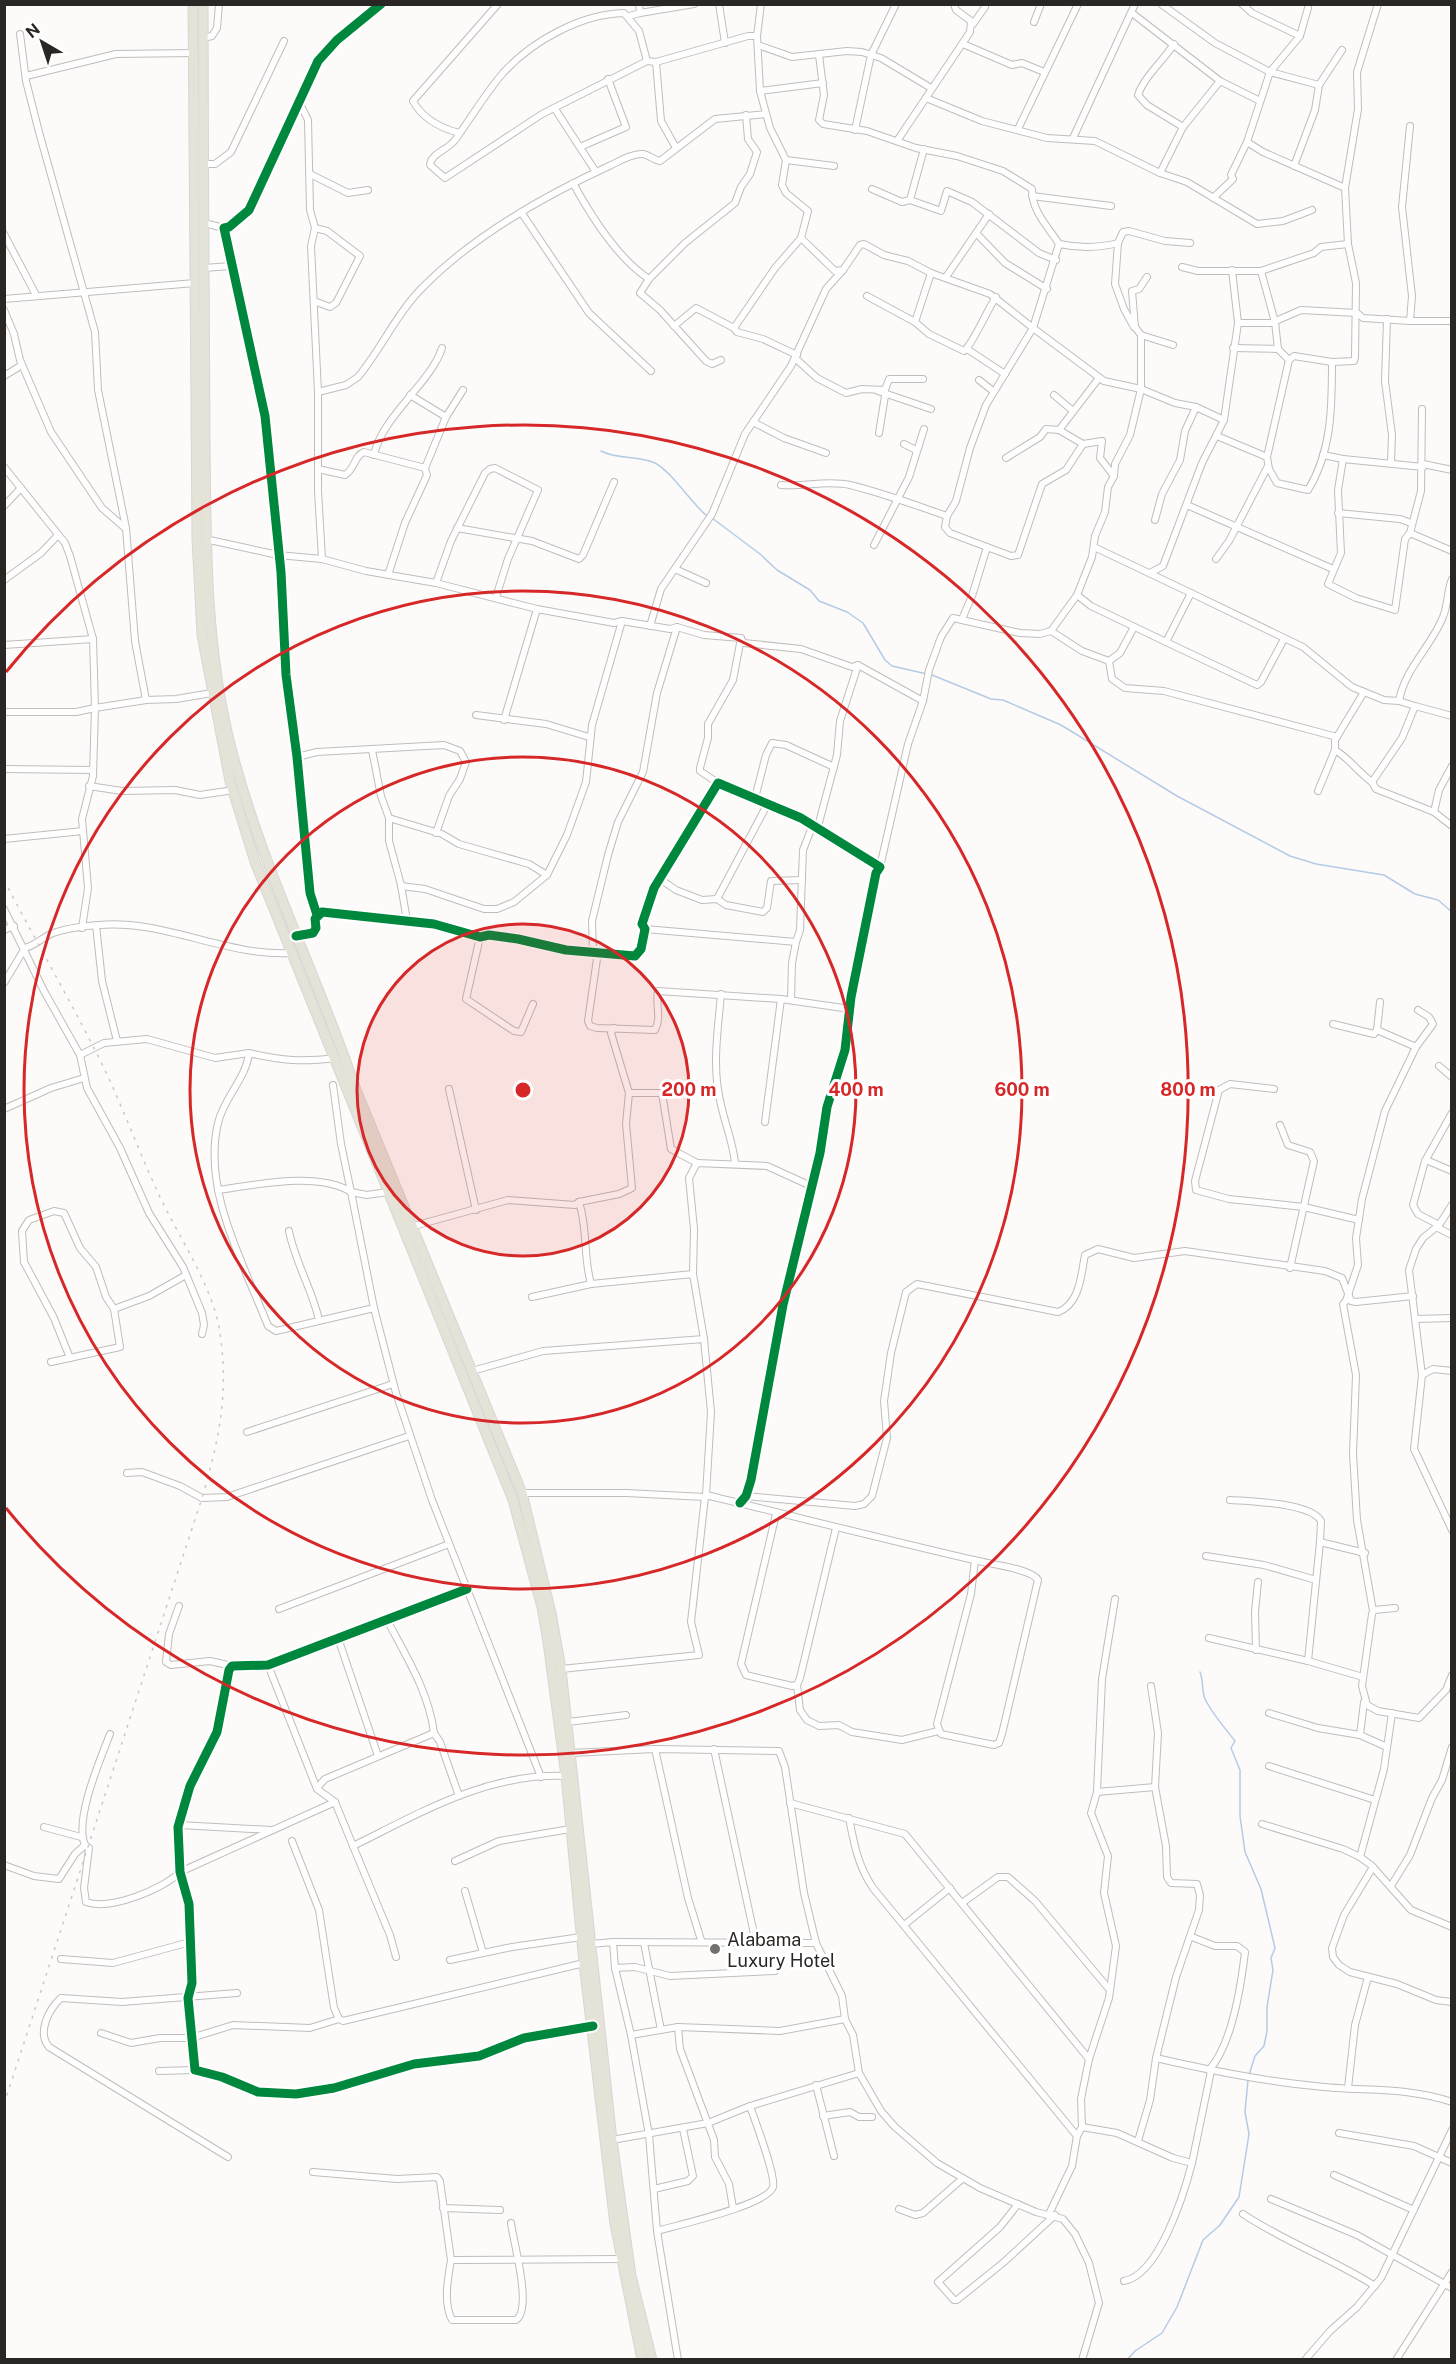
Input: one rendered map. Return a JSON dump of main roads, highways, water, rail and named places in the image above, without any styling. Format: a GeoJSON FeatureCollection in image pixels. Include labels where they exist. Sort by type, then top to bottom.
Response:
{"type":"FeatureCollection","features":[{"type":"Feature","properties":{"kind":"main road"},"geometry":{"type":"LineString","coordinates":[[193,4],[194,53],[204,164],[205,539],[212,633],[221,699],[233,754],[271,874],[356,1090],[414,1226],[417,1249],[516,1509],[542,1607],[566,1776],[581,1937],[621,2259],[642,2360]]}},
{"type":"Feature","properties":{"kind":"main road"},"geometry":{"type":"LineString","coordinates":[[203,4],[195,283],[197,539],[202,635],[212,693],[234,790],[255,862],[336,1058],[388,1192],[417,1249],[472,1371],[522,1493],[551,1614],[561,1669],[612,2140],[631,2276],[652,2360]]}},
{"type":"Feature","properties":{"kind":"main road"},"geometry":{"type":"LineString","coordinates":[[202,635],[212,633]]}},
{"type":"Feature","properties":{"kind":"waterway"},"geometry":{"type":"LineString","coordinates":[[601,451],[614,456],[655,463],[668,473],[707,516]]}},
{"type":"Feature","properties":{"kind":"waterway"},"geometry":{"type":"LineString","coordinates":[[712,518],[760,554],[777,570],[810,590],[819,601],[847,612],[863,623],[885,660],[892,666],[927,674]]}},
{"type":"Feature","properties":{"kind":"waterway"},"geometry":{"type":"LineString","coordinates":[[932,675],[991,699],[1003,700],[1061,725],[1177,796],[1290,856],[1316,864],[1384,875],[1415,894],[1438,900],[1452,912]]}},
{"type":"Feature","properties":{"kind":"waterway"},"geometry":{"type":"LineString","coordinates":[[1200,1672],[1206,1701],[1235,1741],[1231,1748],[1240,1770],[1240,1816],[1245,1852],[1261,1889],[1275,1948],[1271,1958],[1273,1970],[1264,2046],[1255,2056],[1249,2075]]}},
{"type":"Feature","properties":{"kind":"waterway"},"geometry":{"type":"LineString","coordinates":[[1127,2360],[1135,2351],[1162,2333],[1177,2307],[1203,2240],[1220,2225],[1239,2197],[1249,2134],[1245,2112],[1248,2080]]}},
{"type":"Feature","properties":{"kind":"railway"},"geometry":{"type":"LineString","coordinates":[[4,880],[103,1066],[160,1197],[204,1282],[217,1316],[223,1355],[221,1417],[202,1498],[4,2104]]}},
{"type":"Feature","properties":{"kind":"place","name":"Alabama Luxury Hotel"},"geometry":{"type":"Point","coordinates":[715,1949]}}]}
